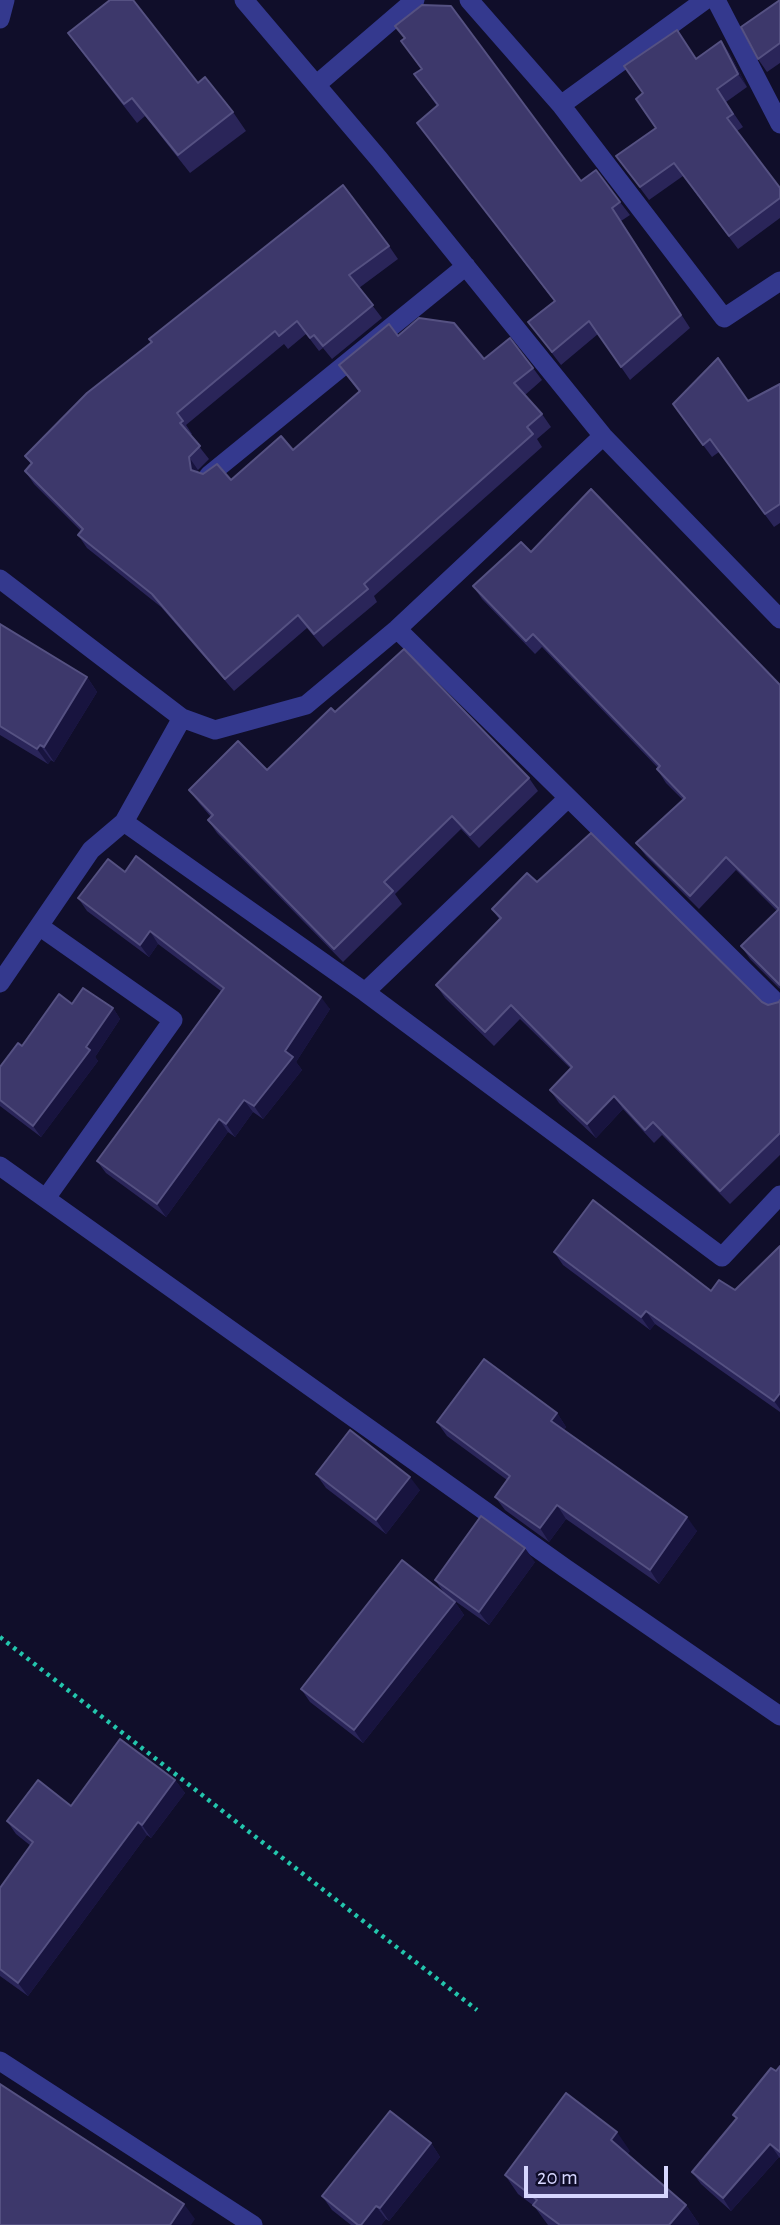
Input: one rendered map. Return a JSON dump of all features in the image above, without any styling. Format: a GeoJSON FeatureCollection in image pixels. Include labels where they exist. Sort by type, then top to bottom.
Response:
{"type":"FeatureCollection","features":[{"type":"Feature","properties":{"kind":"street"},"geometry":{"type":"LineString","coordinates":[[0,19],[5,0]]}},
{"type":"Feature","properties":{"kind":"street"},"geometry":{"type":"LineString","coordinates":[[244,0],[466,266],[603,436],[780,619]]}},
{"type":"Feature","properties":{"kind":"street"},"geometry":{"type":"LineString","coordinates":[[316,85],[415,0]]}},
{"type":"Feature","properties":{"kind":"street"},"geometry":{"type":"LineString","coordinates":[[469,0],[561,105],[724,318],[780,281]]}},
{"type":"Feature","properties":{"kind":"street"},"geometry":{"type":"LineString","coordinates":[[561,105],[705,0]]}},
{"type":"Feature","properties":{"kind":"street"},"geometry":{"type":"LineString","coordinates":[[716,0],[780,124]]}},
{"type":"Feature","properties":{"kind":"street"},"geometry":{"type":"LineString","coordinates":[[209,475],[466,266]]}},
{"type":"Feature","properties":{"kind":"street"},"geometry":{"type":"LineString","coordinates":[[0,579],[181,718],[215,730],[306,705],[397,629],[603,436]]}},
{"type":"Feature","properties":{"kind":"street"},"geometry":{"type":"LineString","coordinates":[[397,629],[780,1006]]}},
{"type":"Feature","properties":{"kind":"street"},"geometry":{"type":"LineString","coordinates":[[0,984],[92,850],[124,822],[181,718]]}},
{"type":"Feature","properties":{"kind":"street"},"geometry":{"type":"LineString","coordinates":[[365,992],[568,799]]}},
{"type":"Feature","properties":{"kind":"street"},"geometry":{"type":"LineString","coordinates":[[124,822],[365,992],[722,1257],[780,1195]]}},
{"type":"Feature","properties":{"kind":"street"},"geometry":{"type":"LineString","coordinates":[[40,926],[173,1020],[46,1198]]}},
{"type":"Feature","properties":{"kind":"street"},"geometry":{"type":"LineString","coordinates":[[0,1166],[565,1568],[780,1716]]}},
{"type":"Feature","properties":{"kind":"street"},"geometry":{"type":"LineString","coordinates":[[0,2062],[253,2225]]}},
{"type":"Feature","properties":{"kind":"path"},"geometry":{"type":"LineString","coordinates":[[0,1637],[477,2010]]}},
{"type":"Feature","properties":{"kind":"building"},"geometry":{"type":"Polygon","coordinates":[[[110,0],[133,0],[198,83],[205,77],[233,112],[178,155],[132,98],[124,104],[68,33],[110,0]]]}},
{"type":"Feature","properties":{"kind":"building"},"geometry":{"type":"Polygon","coordinates":[[[780,0],[780,43],[758,59],[741,27],[780,0]]]}},
{"type":"Feature","properties":{"kind":"building"},"geometry":{"type":"Polygon","coordinates":[[[422,5],[451,6],[581,181],[596,170],[620,202],[612,208],[681,315],[621,367],[589,321],[552,352],[528,322],[555,301],[417,123],[438,105],[414,74],[422,69],[401,41],[405,38],[395,26],[422,5]]]}},
{"type":"Feature","properties":{"kind":"building"},"geometry":{"type":"Polygon","coordinates":[[[677,30],[696,59],[721,41],[738,74],[717,89],[733,114],[727,118],[780,188],[780,198],[729,236],[674,163],[640,187],[616,156],[656,128],[636,99],[643,93],[624,66],[677,30]]]}},
{"type":"Feature","properties":{"kind":"building"},"geometry":{"type":"Polygon","coordinates":[[[343,185],[389,246],[349,275],[373,305],[323,346],[314,335],[310,338],[297,321],[279,336],[275,331],[177,413],[183,421],[180,423],[200,446],[189,457],[191,470],[203,474],[217,464],[231,480],[281,436],[293,450],[360,391],[339,365],[389,324],[398,336],[419,318],[454,323],[484,359],[510,338],[533,368],[514,383],[542,414],[527,427],[533,434],[364,584],[368,589],[314,634],[298,615],[225,679],[152,594],[78,535],[83,529],[25,471],[32,463],[25,456],[87,393],[152,342],[149,339],[343,185]]]}},
{"type":"Feature","properties":{"kind":"building"},"geometry":{"type":"Polygon","coordinates":[[[718,358],[748,401],[780,384],[780,504],[765,514],[710,439],[703,445],[673,404],[718,358]]]}},
{"type":"Feature","properties":{"kind":"building"},"geometry":{"type":"Polygon","coordinates":[[[591,489],[780,685],[780,985],[741,946],[779,909],[726,857],[690,896],[636,843],[685,798],[657,769],[660,766],[533,634],[526,641],[473,586],[521,542],[531,552],[591,489]]]}},
{"type":"Feature","properties":{"kind":"building"},"geometry":{"type":"Polygon","coordinates":[[[0,624],[87,677],[44,747],[40,745],[37,749],[0,726],[0,624]]]}},
{"type":"Feature","properties":{"kind":"building"},"geometry":{"type":"Polygon","coordinates":[[[404,649],[529,778],[470,835],[452,816],[384,882],[393,891],[334,949],[208,820],[213,815],[189,790],[238,741],[267,770],[331,708],[335,712],[404,649]]]}},
{"type":"Feature","properties":{"kind":"building"},"geometry":{"type":"Polygon","coordinates":[[[591,833],[762,1002],[768,1005],[780,1000],[780,1133],[720,1191],[653,1122],[645,1130],[614,1096],[587,1124],[550,1090],[572,1067],[511,1005],[485,1032],[436,985],[501,918],[492,909],[527,873],[537,882],[591,833]]]}},
{"type":"Feature","properties":{"kind":"building"},"geometry":{"type":"Polygon","coordinates":[[[136,856],[321,997],[285,1051],[293,1057],[254,1106],[244,1100],[226,1124],[219,1119],[157,1204],[97,1161],[224,988],[150,931],[140,945],[78,898],[108,859],[125,872],[136,856]]]}},
{"type":"Feature","properties":{"kind":"building"},"geometry":{"type":"Polygon","coordinates":[[[83,988],[113,1008],[86,1047],[90,1050],[33,1126],[0,1100],[0,1067],[18,1043],[22,1046],[59,994],[72,1004],[83,988]]]}},
{"type":"Feature","properties":{"kind":"building"},"geometry":{"type":"Polygon","coordinates":[[[593,1200],[711,1291],[719,1280],[735,1290],[780,1246],[780,1393],[774,1401],[646,1311],[641,1317],[554,1252],[593,1200]]]}},
{"type":"Feature","properties":{"kind":"building"},"geometry":{"type":"Polygon","coordinates":[[[484,1359],[557,1413],[551,1421],[687,1517],[650,1570],[557,1505],[540,1528],[495,1497],[510,1476],[437,1422],[484,1359]]]}},
{"type":"Feature","properties":{"kind":"building"},"geometry":{"type":"Polygon","coordinates":[[[350,1430],[410,1477],[376,1520],[316,1474],[350,1430]]]}},
{"type":"Feature","properties":{"kind":"building"},"geometry":{"type":"Polygon","coordinates":[[[481,1516],[525,1548],[479,1612],[435,1580],[481,1516]]]}},
{"type":"Feature","properties":{"kind":"building"},"geometry":{"type":"Polygon","coordinates":[[[402,1560],[455,1602],[354,1730],[301,1689],[402,1560]]]}},
{"type":"Feature","properties":{"kind":"building"},"geometry":{"type":"Polygon","coordinates":[[[120,1739],[175,1780],[142,1825],[138,1822],[18,1983],[0,1969],[0,1888],[33,1842],[7,1821],[38,1780],[71,1806],[120,1739]]]}},
{"type":"Feature","properties":{"kind":"building"},"geometry":{"type":"Polygon","coordinates":[[[780,2066],[780,2152],[770,2144],[723,2198],[692,2172],[737,2118],[733,2115],[771,2068],[776,2071],[780,2066]]]}},
{"type":"Feature","properties":{"kind":"building"},"geometry":{"type":"Polygon","coordinates":[[[0,2084],[184,2204],[170,2225],[0,2225],[0,2084]]]}},
{"type":"Feature","properties":{"kind":"building"},"geometry":{"type":"Polygon","coordinates":[[[566,2093],[617,2132],[611,2140],[686,2205],[669,2225],[560,2225],[533,2205],[537,2200],[505,2175],[566,2093]]]}},
{"type":"Feature","properties":{"kind":"building"},"geometry":{"type":"Polygon","coordinates":[[[390,2111],[431,2143],[380,2208],[376,2206],[361,2225],[358,2225],[322,2196],[390,2111]]]}}]}
